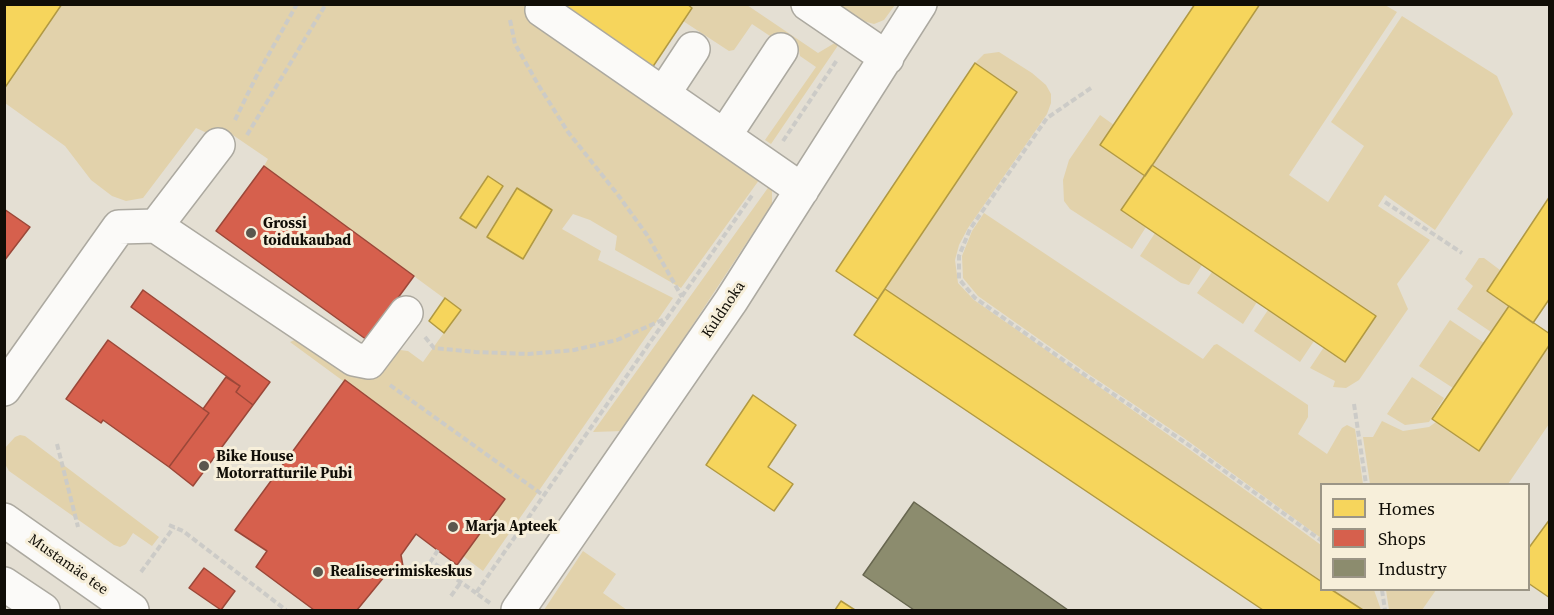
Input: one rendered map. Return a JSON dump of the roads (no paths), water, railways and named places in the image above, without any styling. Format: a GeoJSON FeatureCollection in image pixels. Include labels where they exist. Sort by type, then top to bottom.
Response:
{"type":"FeatureCollection","features":[{"type":"Feature","properties":{"kind":"street"},"geometry":{"type":"LineString","coordinates":[[808,4],[887,58]]}},
{"type":"Feature","properties":{"kind":"street","name":"Kuldnoka"},"geometry":{"type":"LineString","coordinates":[[506,608],[731,301],[920,4]]}},
{"type":"Feature","properties":{"kind":"street"},"geometry":{"type":"LineString","coordinates":[[542,10],[772,167],[802,190]]}},
{"type":"Feature","properties":{"kind":"street"},"geometry":{"type":"LineString","coordinates":[[663,93],[693,49]]}},
{"type":"Feature","properties":{"kind":"street"},"geometry":{"type":"LineString","coordinates":[[725,135],[781,50]]}},
{"type":"Feature","properties":{"kind":"street"},"geometry":{"type":"LineString","coordinates":[[156,226],[218,145]]}},
{"type":"Feature","properties":{"kind":"street"},"geometry":{"type":"LineString","coordinates":[[4,389],[119,227],[156,226],[354,359],[369,362],[405,313]]}},
{"type":"Feature","properties":{"kind":"street","name":"Mustamäe tee"},"geometry":{"type":"LineString","coordinates":[[4,520],[132,610]]}},
{"type":"Feature","properties":{"kind":"street"},"geometry":{"type":"LineString","coordinates":[[4,584],[43,610]]}},
{"type":"Feature","properties":{"kind":"place","name":"Grossi toidukaubad"},"geometry":{"type":"Point","coordinates":[251,233]}},
{"type":"Feature","properties":{"kind":"place","name":"Bike House Motorratturile Pubi"},"geometry":{"type":"Point","coordinates":[204,466]}},
{"type":"Feature","properties":{"kind":"place","name":"Marja Apteek"},"geometry":{"type":"Point","coordinates":[453,527]}},
{"type":"Feature","properties":{"kind":"place","name":"Realiseerimiskeskus"},"geometry":{"type":"Point","coordinates":[318,572]}}]}
